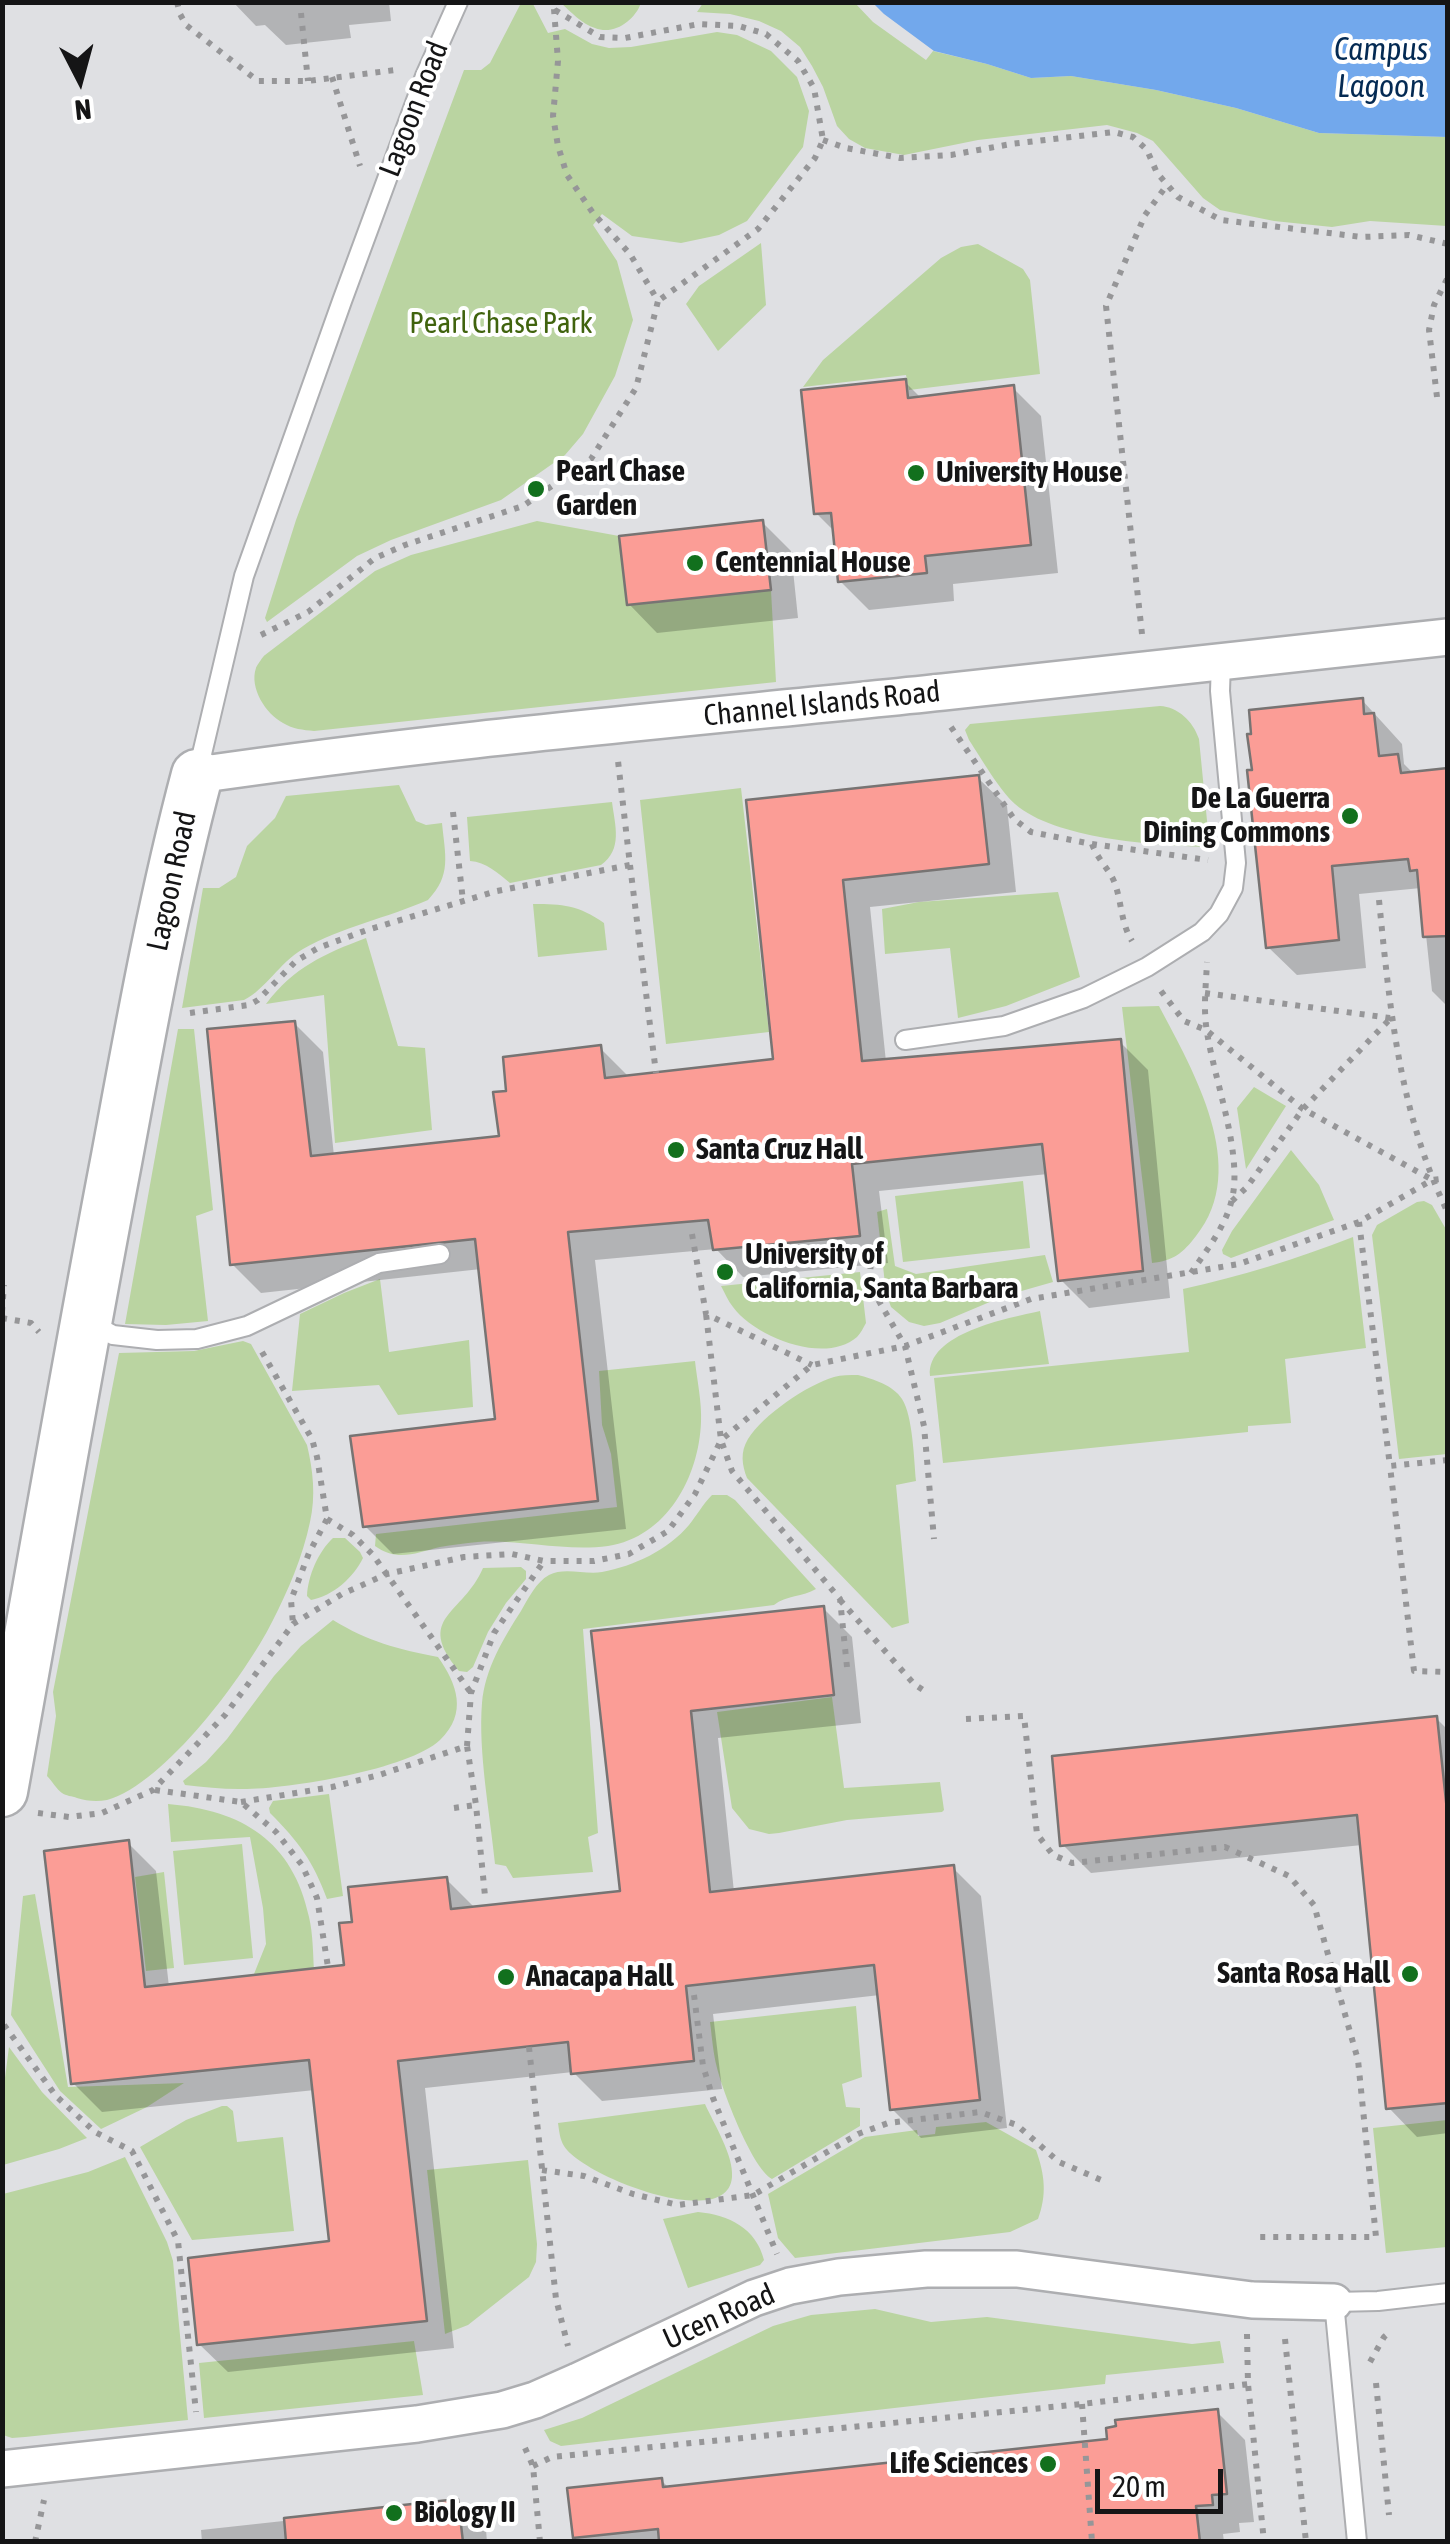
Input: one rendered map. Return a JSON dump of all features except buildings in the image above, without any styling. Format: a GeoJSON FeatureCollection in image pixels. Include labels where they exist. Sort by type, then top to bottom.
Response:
{"type":"FeatureCollection","features":[{"type":"Feature","properties":{"kind":"street","name":"Channel Islands Road"},"geometry":{"type":"LineString","coordinates":[[197,775],[614,724],[1448,637]]}},
{"type":"Feature","properties":{"kind":"street","name":"Lagoon Road"},"geometry":{"type":"LineString","coordinates":[[19,1802],[86,1321],[178,846],[197,775]]}},
{"type":"Feature","properties":{"kind":"street","name":"Ucen Road"},"geometry":{"type":"LineString","coordinates":[[2,2469],[478,2416],[535,2400],[754,2298],[790,2286],[840,2277],[926,2269],[1017,2270],[1282,2302],[1334,2302]]}},
{"type":"Feature","properties":{"kind":"lane","name":"Lagoon Road"},"geometry":{"type":"LineString","coordinates":[[197,775],[244,576],[425,76],[458,2]]}},
{"type":"Feature","properties":{"kind":"lane"},"geometry":{"type":"LineString","coordinates":[[905,1040],[1004,1026],[1084,998],[1147,968],[1202,932],[1220,914],[1232,888],[1236,863],[1220,691],[1221,662]]}},
{"type":"Feature","properties":{"kind":"lane"},"geometry":{"type":"LineString","coordinates":[[86,1321],[113,1335],[198,1339],[247,1326],[379,1263],[440,1254]]}},
{"type":"Feature","properties":{"kind":"lane","name":"Ucen Road"},"geometry":{"type":"LineString","coordinates":[[1334,2302],[1448,2294]]}},
{"type":"Feature","properties":{"kind":"lane"},"geometry":{"type":"LineString","coordinates":[[1334,2302],[1357,2542]]}},
{"type":"Feature","properties":{"kind":"path"},"geometry":{"type":"LineString","coordinates":[[178,2],[186,24],[258,81],[308,81],[360,74]]}},
{"type":"Feature","properties":{"kind":"path"},"geometry":{"type":"LineString","coordinates":[[552,6],[558,61],[553,116],[567,176],[593,213],[630,254],[658,300]]}},
{"type":"Feature","properties":{"kind":"path"},"geometry":{"type":"LineString","coordinates":[[228,637],[262,635],[308,612],[375,558],[404,544],[524,506],[590,460],[636,388],[658,300],[758,229],[814,158],[823,140],[814,88],[798,61],[766,34],[739,26],[699,24],[625,38],[600,37],[552,6]]}},
{"type":"Feature","properties":{"kind":"path"},"geometry":{"type":"LineString","coordinates":[[301,13],[308,81]]}},
{"type":"Feature","properties":{"kind":"path"},"geometry":{"type":"LineString","coordinates":[[332,77],[360,170]]}},
{"type":"Feature","properties":{"kind":"path"},"geometry":{"type":"LineString","coordinates":[[823,140],[900,158],[951,155],[1114,132],[1133,137],[1147,150],[1157,172],[1178,198],[1221,220],[1362,237],[1408,235],[1448,244]]}},
{"type":"Feature","properties":{"kind":"path"},"geometry":{"type":"LineString","coordinates":[[1146,670],[1106,306],[1145,215],[1167,185]]}},
{"type":"Feature","properties":{"kind":"path"},"geometry":{"type":"LineString","coordinates":[[1437,397],[1429,330],[1434,304],[1448,277]]}},
{"type":"Feature","properties":{"kind":"path"},"geometry":{"type":"LineString","coordinates":[[943,692],[946,718],[956,737],[1014,819],[1031,832],[1236,863]]}},
{"type":"Feature","properties":{"kind":"path"},"geometry":{"type":"LineString","coordinates":[[614,724],[656,1072]]}},
{"type":"Feature","properties":{"kind":"path"},"geometry":{"type":"LineString","coordinates":[[453,812],[463,901]]}},
{"type":"Feature","properties":{"kind":"path"},"geometry":{"type":"LineString","coordinates":[[145,1010],[173,1015],[249,1006],[296,962],[318,948],[366,930],[497,891],[630,865]]}},
{"type":"Feature","properties":{"kind":"path"},"geometry":{"type":"LineString","coordinates":[[1379,900],[1390,1018],[1405,1094],[1432,1180],[1448,1213]]}},
{"type":"Feature","properties":{"kind":"path"},"geometry":{"type":"LineString","coordinates":[[1191,1274],[1217,1234],[1232,1201],[1234,1176],[1206,1030],[1208,953],[1202,932]]}},
{"type":"Feature","properties":{"kind":"path"},"geometry":{"type":"LineString","coordinates":[[1205,993],[1390,1018]]}},
{"type":"Feature","properties":{"kind":"path"},"geometry":{"type":"LineString","coordinates":[[1232,1201],[1247,1187],[1303,1108],[1390,1018]]}},
{"type":"Feature","properties":{"kind":"path"},"geometry":{"type":"LineString","coordinates":[[1206,1030],[1303,1108],[1432,1180]]}},
{"type":"Feature","properties":{"kind":"path"},"geometry":{"type":"LineString","coordinates":[[19,1802],[69,1817],[102,1813],[154,1790],[225,1715],[293,1624],[342,1594],[387,1574],[464,1556],[512,1554],[544,1561],[594,1561],[630,1554],[668,1532],[694,1494],[721,1440],[812,1366],[905,1346],[1031,1299],[1238,1264],[1359,1222],[1432,1180],[1448,1178]]}},
{"type":"Feature","properties":{"kind":"path"},"geometry":{"type":"LineString","coordinates":[[1359,1222],[1414,1671],[1448,1672]]}},
{"type":"Feature","properties":{"kind":"path"},"geometry":{"type":"LineString","coordinates":[[692,1234],[721,1440],[732,1472],[914,1684],[926,1692]]}},
{"type":"Feature","properties":{"kind":"path"},"geometry":{"type":"LineString","coordinates":[[872,1252],[869,1284],[905,1346],[924,1426],[934,1538]]}},
{"type":"Feature","properties":{"kind":"path"},"geometry":{"type":"LineString","coordinates":[[2,1312],[4,1285]]}},
{"type":"Feature","properties":{"kind":"path"},"geometry":{"type":"LineString","coordinates":[[706,1314],[812,1366]]}},
{"type":"Feature","properties":{"kind":"path"},"geometry":{"type":"LineString","coordinates":[[247,1326],[312,1438],[327,1519],[291,1600],[293,1624]]}},
{"type":"Feature","properties":{"kind":"path"},"geometry":{"type":"LineString","coordinates":[[1390,1466],[1448,1460]]}},
{"type":"Feature","properties":{"kind":"path"},"geometry":{"type":"LineString","coordinates":[[327,1519],[353,1536],[387,1574],[471,1693]]}},
{"type":"Feature","properties":{"kind":"path"},"geometry":{"type":"LineString","coordinates":[[485,1896],[467,1746],[471,1693],[494,1633],[544,1561]]}},
{"type":"Feature","properties":{"kind":"path"},"geometry":{"type":"LineString","coordinates":[[840,1599],[848,1667]]}},
{"type":"Feature","properties":{"kind":"path"},"geometry":{"type":"LineString","coordinates":[[966,1719],[1024,1716],[1037,1834],[1053,1855],[1072,1863],[1225,1847],[1289,1876],[1314,1905],[1358,2060],[1376,2237],[1260,2238]]}},
{"type":"Feature","properties":{"kind":"path"},"geometry":{"type":"LineString","coordinates":[[154,1790],[241,1802],[332,1787],[467,1746]]}},
{"type":"Feature","properties":{"kind":"path"},"geometry":{"type":"LineString","coordinates":[[241,1802],[276,1832],[302,1865],[317,1898],[328,1967]]}},
{"type":"Feature","properties":{"kind":"path"},"geometry":{"type":"LineString","coordinates":[[454,1808],[476,1805]]}},
{"type":"Feature","properties":{"kind":"path"},"geometry":{"type":"LineString","coordinates":[[694,1995],[703,2066],[712,2098],[790,2286]]}},
{"type":"Feature","properties":{"kind":"path"},"geometry":{"type":"LineString","coordinates":[[4,2024],[56,2096],[95,2132],[132,2151],[178,2241],[200,2448]]}},
{"type":"Feature","properties":{"kind":"path"},"geometry":{"type":"LineString","coordinates":[[529,2047],[556,2299],[578,2381]]}},
{"type":"Feature","properties":{"kind":"path"},"geometry":{"type":"LineString","coordinates":[[542,2170],[584,2176],[633,2194],[678,2204],[753,2195],[858,2134],[888,2122],[980,2112],[1017,2125],[1059,2162],[1106,2182]]}},
{"type":"Feature","properties":{"kind":"path"},"geometry":{"type":"LineString","coordinates":[[1282,2302],[1306,2542]]}},
{"type":"Feature","properties":{"kind":"path"},"geometry":{"type":"LineString","coordinates":[[1390,2523],[1376,2384],[1370,2361],[1394,2328]]}},
{"type":"Feature","properties":{"kind":"path"},"geometry":{"type":"LineString","coordinates":[[1248,2333],[1248,2384],[1264,2542]]}},
{"type":"Feature","properties":{"kind":"path"},"geometry":{"type":"LineString","coordinates":[[533,2466],[552,2457],[1248,2384]]}},
{"type":"Feature","properties":{"kind":"path"},"geometry":{"type":"LineString","coordinates":[[1082,2404],[1092,2542]]}},
{"type":"Feature","properties":{"kind":"path"},"geometry":{"type":"LineString","coordinates":[[526,2448],[533,2466],[540,2542]]}},
{"type":"Feature","properties":{"kind":"path"},"geometry":{"type":"LineString","coordinates":[[35,2542],[44,2499]]}},
{"type":"Feature","properties":{"kind":"green space","name":"Pearl Chase Park"},"geometry":{"type":"Polygon","coordinates":[[[521,3],[533,4],[548,33],[565,29],[592,44],[609,48],[717,32],[737,35],[771,51],[797,77],[809,111],[803,147],[747,221],[719,235],[681,243],[632,236],[602,214],[593,225],[617,261],[633,320],[615,376],[583,434],[565,455],[501,500],[357,556],[267,622],[265,618],[296,520],[464,70],[481,70],[490,63],[521,3]]]}},
{"type":"Feature","properties":{"kind":"green space"},"geometry":{"type":"Polygon","coordinates":[[[561,3],[641,3],[623,25],[602,30],[586,24],[561,3]]]}},
{"type":"Feature","properties":{"kind":"green space"},"geometry":{"type":"Polygon","coordinates":[[[703,3],[855,3],[873,22],[926,60],[933,51],[1031,78],[1071,76],[1156,90],[1236,108],[1319,133],[1447,137],[1447,226],[1370,221],[1332,227],[1220,210],[1203,198],[1153,141],[1107,125],[978,140],[904,155],[865,148],[837,126],[823,87],[800,47],[781,31],[759,21],[697,12],[703,3]]]}},
{"type":"Feature","properties":{"kind":"green space"},"geometry":{"type":"Polygon","coordinates":[[[761,243],[766,305],[718,351],[686,304],[699,286],[761,243]]]}},
{"type":"Feature","properties":{"kind":"green space"},"geometry":{"type":"Polygon","coordinates":[[[978,244],[1023,269],[1030,280],[1040,374],[909,390],[906,375],[803,387],[823,360],[941,258],[961,247],[978,244]]]}},
{"type":"Feature","properties":{"kind":"green space"},"geometry":{"type":"Polygon","coordinates":[[[537,521],[619,536],[627,605],[771,590],[776,682],[314,731],[287,725],[265,707],[254,676],[263,657],[375,571],[411,555],[537,521]]]}},
{"type":"Feature","properties":{"kind":"green space"},"geometry":{"type":"Polygon","coordinates":[[[1160,706],[1184,716],[1199,739],[1209,841],[1205,847],[1106,838],[1033,816],[1003,791],[965,730],[970,724],[1160,706]]]}},
{"type":"Feature","properties":{"kind":"green space"},"geometry":{"type":"Polygon","coordinates":[[[399,785],[416,821],[426,825],[442,823],[444,873],[428,900],[303,949],[244,1000],[182,1008],[203,888],[219,888],[236,877],[247,846],[275,818],[286,796],[399,785]]]}},
{"type":"Feature","properties":{"kind":"green space"},"geometry":{"type":"Polygon","coordinates":[[[741,788],[769,1032],[666,1044],[640,800],[741,788]]]}},
{"type":"Feature","properties":{"kind":"green space"},"geometry":{"type":"Polygon","coordinates":[[[612,802],[615,844],[601,865],[510,883],[487,866],[470,861],[467,817],[612,802]]]}},
{"type":"Feature","properties":{"kind":"green space"},"geometry":{"type":"Polygon","coordinates":[[[1058,892],[1080,977],[1006,1006],[958,1018],[950,948],[885,954],[882,909],[919,902],[1058,892]]]}},
{"type":"Feature","properties":{"kind":"green space"},"geometry":{"type":"Polygon","coordinates":[[[533,904],[570,907],[595,917],[604,923],[607,950],[538,957],[533,904]]]}},
{"type":"Feature","properties":{"kind":"green space"},"geometry":{"type":"Polygon","coordinates":[[[366,938],[398,1046],[425,1048],[432,1130],[335,1143],[324,995],[266,1004],[311,963],[366,938]]]}},
{"type":"Feature","properties":{"kind":"green space"},"geometry":{"type":"Polygon","coordinates":[[[1159,1006],[1187,1060],[1211,1120],[1218,1181],[1212,1209],[1196,1236],[1172,1258],[1152,1263],[1122,1007],[1159,1006]]]}},
{"type":"Feature","properties":{"kind":"green space"},"geometry":{"type":"Polygon","coordinates":[[[178,1029],[194,1029],[213,1210],[196,1216],[208,1321],[125,1324],[178,1029]]]}},
{"type":"Feature","properties":{"kind":"green space"},"geometry":{"type":"Polygon","coordinates":[[[1254,1087],[1286,1106],[1246,1169],[1237,1108],[1254,1087]]]}},
{"type":"Feature","properties":{"kind":"green space"},"geometry":{"type":"Polygon","coordinates":[[[1291,1150],[1319,1185],[1334,1220],[1231,1258],[1223,1254],[1232,1231],[1291,1150]]]}},
{"type":"Feature","properties":{"kind":"green space"},"geometry":{"type":"Polygon","coordinates":[[[1023,1181],[1030,1248],[903,1262],[895,1196],[1023,1181]]]}},
{"type":"Feature","properties":{"kind":"green space"},"geometry":{"type":"Polygon","coordinates":[[[1424,1201],[1432,1205],[1447,1231],[1447,1454],[1399,1459],[1372,1235],[1377,1225],[1424,1201]]]}},
{"type":"Feature","properties":{"kind":"green space"},"geometry":{"type":"Polygon","coordinates":[[[887,1209],[895,1266],[916,1274],[1045,1255],[1053,1282],[1004,1296],[940,1323],[924,1326],[909,1322],[891,1307],[886,1293],[877,1212],[887,1209]]]}},
{"type":"Feature","properties":{"kind":"green space"},"geometry":{"type":"Polygon","coordinates":[[[1353,1237],[1366,1348],[1285,1359],[1291,1423],[1248,1426],[1248,1432],[943,1463],[934,1378],[1189,1352],[1183,1289],[1269,1266],[1353,1237]]]}},
{"type":"Feature","properties":{"kind":"green space"},"geometry":{"type":"Polygon","coordinates":[[[860,1272],[866,1323],[857,1337],[827,1348],[791,1344],[757,1328],[733,1307],[721,1286],[860,1272]]]}},
{"type":"Feature","properties":{"kind":"green space"},"geometry":{"type":"Polygon","coordinates":[[[380,1279],[389,1352],[469,1340],[473,1407],[398,1415],[379,1385],[292,1391],[300,1314],[380,1279]]]}},
{"type":"Feature","properties":{"kind":"green space"},"geometry":{"type":"Polygon","coordinates":[[[1040,1311],[1049,1364],[930,1376],[932,1361],[955,1338],[991,1323],[1040,1311]]]}},
{"type":"Feature","properties":{"kind":"green space"},"geometry":{"type":"Polygon","coordinates":[[[243,1341],[251,1344],[309,1454],[312,1512],[294,1573],[272,1622],[243,1670],[178,1750],[130,1790],[107,1800],[65,1795],[47,1776],[56,1716],[53,1692],[119,1353],[194,1351],[243,1341]]]}},
{"type":"Feature","properties":{"kind":"green space"},"geometry":{"type":"Polygon","coordinates":[[[695,1361],[701,1414],[694,1463],[676,1501],[647,1531],[629,1540],[592,1547],[478,1542],[399,1555],[375,1546],[376,1534],[617,1507],[611,1454],[602,1425],[599,1371],[695,1361]]]}},
{"type":"Feature","properties":{"kind":"green space"},"geometry":{"type":"Polygon","coordinates":[[[858,1375],[882,1383],[898,1394],[909,1416],[912,1438],[916,1481],[896,1485],[909,1623],[892,1628],[747,1478],[743,1463],[748,1439],[775,1411],[823,1381],[858,1375]]]}},
{"type":"Feature","properties":{"kind":"green space"},"geometry":{"type":"Polygon","coordinates":[[[712,1495],[727,1495],[735,1500],[816,1589],[774,1605],[583,1629],[598,1833],[588,1837],[593,1872],[513,1878],[506,1866],[495,1864],[482,1742],[484,1690],[502,1643],[544,1578],[561,1572],[602,1572],[650,1556],[681,1534],[712,1495]]]}},
{"type":"Feature","properties":{"kind":"green space"},"geometry":{"type":"Polygon","coordinates":[[[333,1538],[345,1538],[363,1558],[342,1585],[311,1600],[307,1596],[312,1573],[333,1538]]]}},
{"type":"Feature","properties":{"kind":"green space"},"geometry":{"type":"Polygon","coordinates":[[[521,1567],[526,1571],[526,1579],[488,1632],[473,1667],[467,1672],[459,1671],[441,1639],[447,1617],[483,1568],[521,1567]]]}},
{"type":"Feature","properties":{"kind":"green space"},"geometry":{"type":"Polygon","coordinates":[[[333,1620],[384,1644],[438,1657],[457,1699],[449,1730],[424,1751],[344,1776],[239,1789],[185,1785],[183,1781],[227,1739],[274,1676],[301,1646],[333,1620]]]}},
{"type":"Feature","properties":{"kind":"green space"},"geometry":{"type":"Polygon","coordinates":[[[832,1697],[844,1788],[940,1782],[942,1812],[847,1820],[769,1834],[749,1829],[732,1808],[717,1712],[832,1697]]]}},
{"type":"Feature","properties":{"kind":"green space"},"geometry":{"type":"Polygon","coordinates":[[[329,1794],[343,1896],[327,1899],[304,1853],[269,1808],[273,1801],[329,1794]]]}},
{"type":"Feature","properties":{"kind":"green space"},"geometry":{"type":"Polygon","coordinates":[[[168,1804],[195,1807],[241,1822],[277,1849],[301,1891],[310,1923],[314,1971],[252,1979],[266,1944],[250,1837],[171,1842],[168,1804]]]}},
{"type":"Feature","properties":{"kind":"green space"},"geometry":{"type":"Polygon","coordinates":[[[242,1844],[253,1958],[184,1965],[173,1851],[242,1844]]]}},
{"type":"Feature","properties":{"kind":"green space"},"geometry":{"type":"Polygon","coordinates":[[[164,1872],[174,1968],[146,1971],[135,1877],[164,1872]]]}},
{"type":"Feature","properties":{"kind":"green space"},"geometry":{"type":"Polygon","coordinates":[[[35,1894],[68,2087],[184,2083],[147,2107],[101,2129],[60,2091],[11,2015],[23,1896],[35,1894]]]}},
{"type":"Feature","properties":{"kind":"green space"},"geometry":{"type":"Polygon","coordinates":[[[856,2006],[862,2077],[842,2084],[846,2107],[860,2108],[860,2126],[772,2179],[747,2145],[732,2111],[717,2068],[710,2022],[856,2006]]]}},
{"type":"Feature","properties":{"kind":"green space"},"geometry":{"type":"Polygon","coordinates":[[[9,2047],[42,2092],[87,2138],[3,2165],[2,2101],[9,2047]]]}},
{"type":"Feature","properties":{"kind":"green space"},"geometry":{"type":"Polygon","coordinates":[[[705,2104],[732,2169],[724,2193],[707,2200],[682,2200],[624,2184],[576,2158],[560,2135],[558,2123],[705,2104]]]}},
{"type":"Feature","properties":{"kind":"green space"},"geometry":{"type":"Polygon","coordinates":[[[222,2106],[233,2111],[237,2142],[283,2137],[294,2231],[192,2240],[140,2147],[186,2120],[222,2106]]]}},
{"type":"Feature","properties":{"kind":"green space"},"geometry":{"type":"Polygon","coordinates":[[[1447,2120],[1447,2247],[1386,2253],[1373,2128],[1447,2120]]]}},
{"type":"Feature","properties":{"kind":"green space"},"geometry":{"type":"Polygon","coordinates":[[[986,2122],[1036,2150],[1044,2185],[1038,2219],[1010,2232],[795,2258],[778,2238],[768,2194],[865,2137],[917,2130],[918,2136],[935,2134],[936,2127],[986,2122]]]}},
{"type":"Feature","properties":{"kind":"green space"},"geometry":{"type":"Polygon","coordinates":[[[125,2157],[173,2261],[188,2420],[25,2437],[3,2435],[3,2194],[88,2172],[125,2157]]]}},
{"type":"Feature","properties":{"kind":"green space"},"geometry":{"type":"Polygon","coordinates":[[[528,2160],[537,2244],[536,2262],[529,2277],[468,2325],[445,2334],[427,2170],[528,2160]]]}},
{"type":"Feature","properties":{"kind":"green space"},"geometry":{"type":"Polygon","coordinates":[[[698,2212],[740,2225],[755,2239],[764,2260],[760,2265],[688,2288],[663,2219],[698,2212]]]}},
{"type":"Feature","properties":{"kind":"green space"},"geometry":{"type":"Polygon","coordinates":[[[875,2309],[931,2322],[987,2317],[1192,2344],[1220,2341],[1224,2363],[1106,2375],[1105,2384],[561,2446],[550,2441],[544,2430],[582,2418],[773,2326],[811,2315],[875,2309]]]}},
{"type":"Feature","properties":{"kind":"green space"},"geometry":{"type":"Polygon","coordinates":[[[414,2341],[423,2395],[204,2418],[199,2363],[414,2341]]]}},
{"type":"Feature","properties":{"kind":"water","name":"Campus Lagoon"},"geometry":{"type":"Polygon","coordinates":[[[873,3],[1447,3],[1447,137],[1319,133],[1236,108],[1156,90],[1071,76],[1031,78],[934,51],[873,3]]]}},
{"type":"Feature","properties":{"kind":"place","name":"University House"},"geometry":{"type":"Point","coordinates":[916,473]}},
{"type":"Feature","properties":{"kind":"place","name":"Pearl Chase Garden"},"geometry":{"type":"Point","coordinates":[536,489]}},
{"type":"Feature","properties":{"kind":"place","name":"Centennial House"},"geometry":{"type":"Point","coordinates":[695,563]}},
{"type":"Feature","properties":{"kind":"place","name":"De La Guerra Dining Commons"},"geometry":{"type":"Point","coordinates":[1350,816]}},
{"type":"Feature","properties":{"kind":"place","name":"Santa Cruz Hall"},"geometry":{"type":"Point","coordinates":[676,1150]}},
{"type":"Feature","properties":{"kind":"place","name":"University of California, Santa Barbara"},"geometry":{"type":"Point","coordinates":[725,1272]}},
{"type":"Feature","properties":{"kind":"place","name":"Santa Rosa Hall"},"geometry":{"type":"Point","coordinates":[1410,1974]}},
{"type":"Feature","properties":{"kind":"place","name":"Anacapa Hall"},"geometry":{"type":"Point","coordinates":[506,1977]}},
{"type":"Feature","properties":{"kind":"place","name":"Life Sciences"},"geometry":{"type":"Point","coordinates":[1048,2464]}},
{"type":"Feature","properties":{"kind":"place","name":"Biology II"},"geometry":{"type":"Point","coordinates":[394,2513]}}]}
